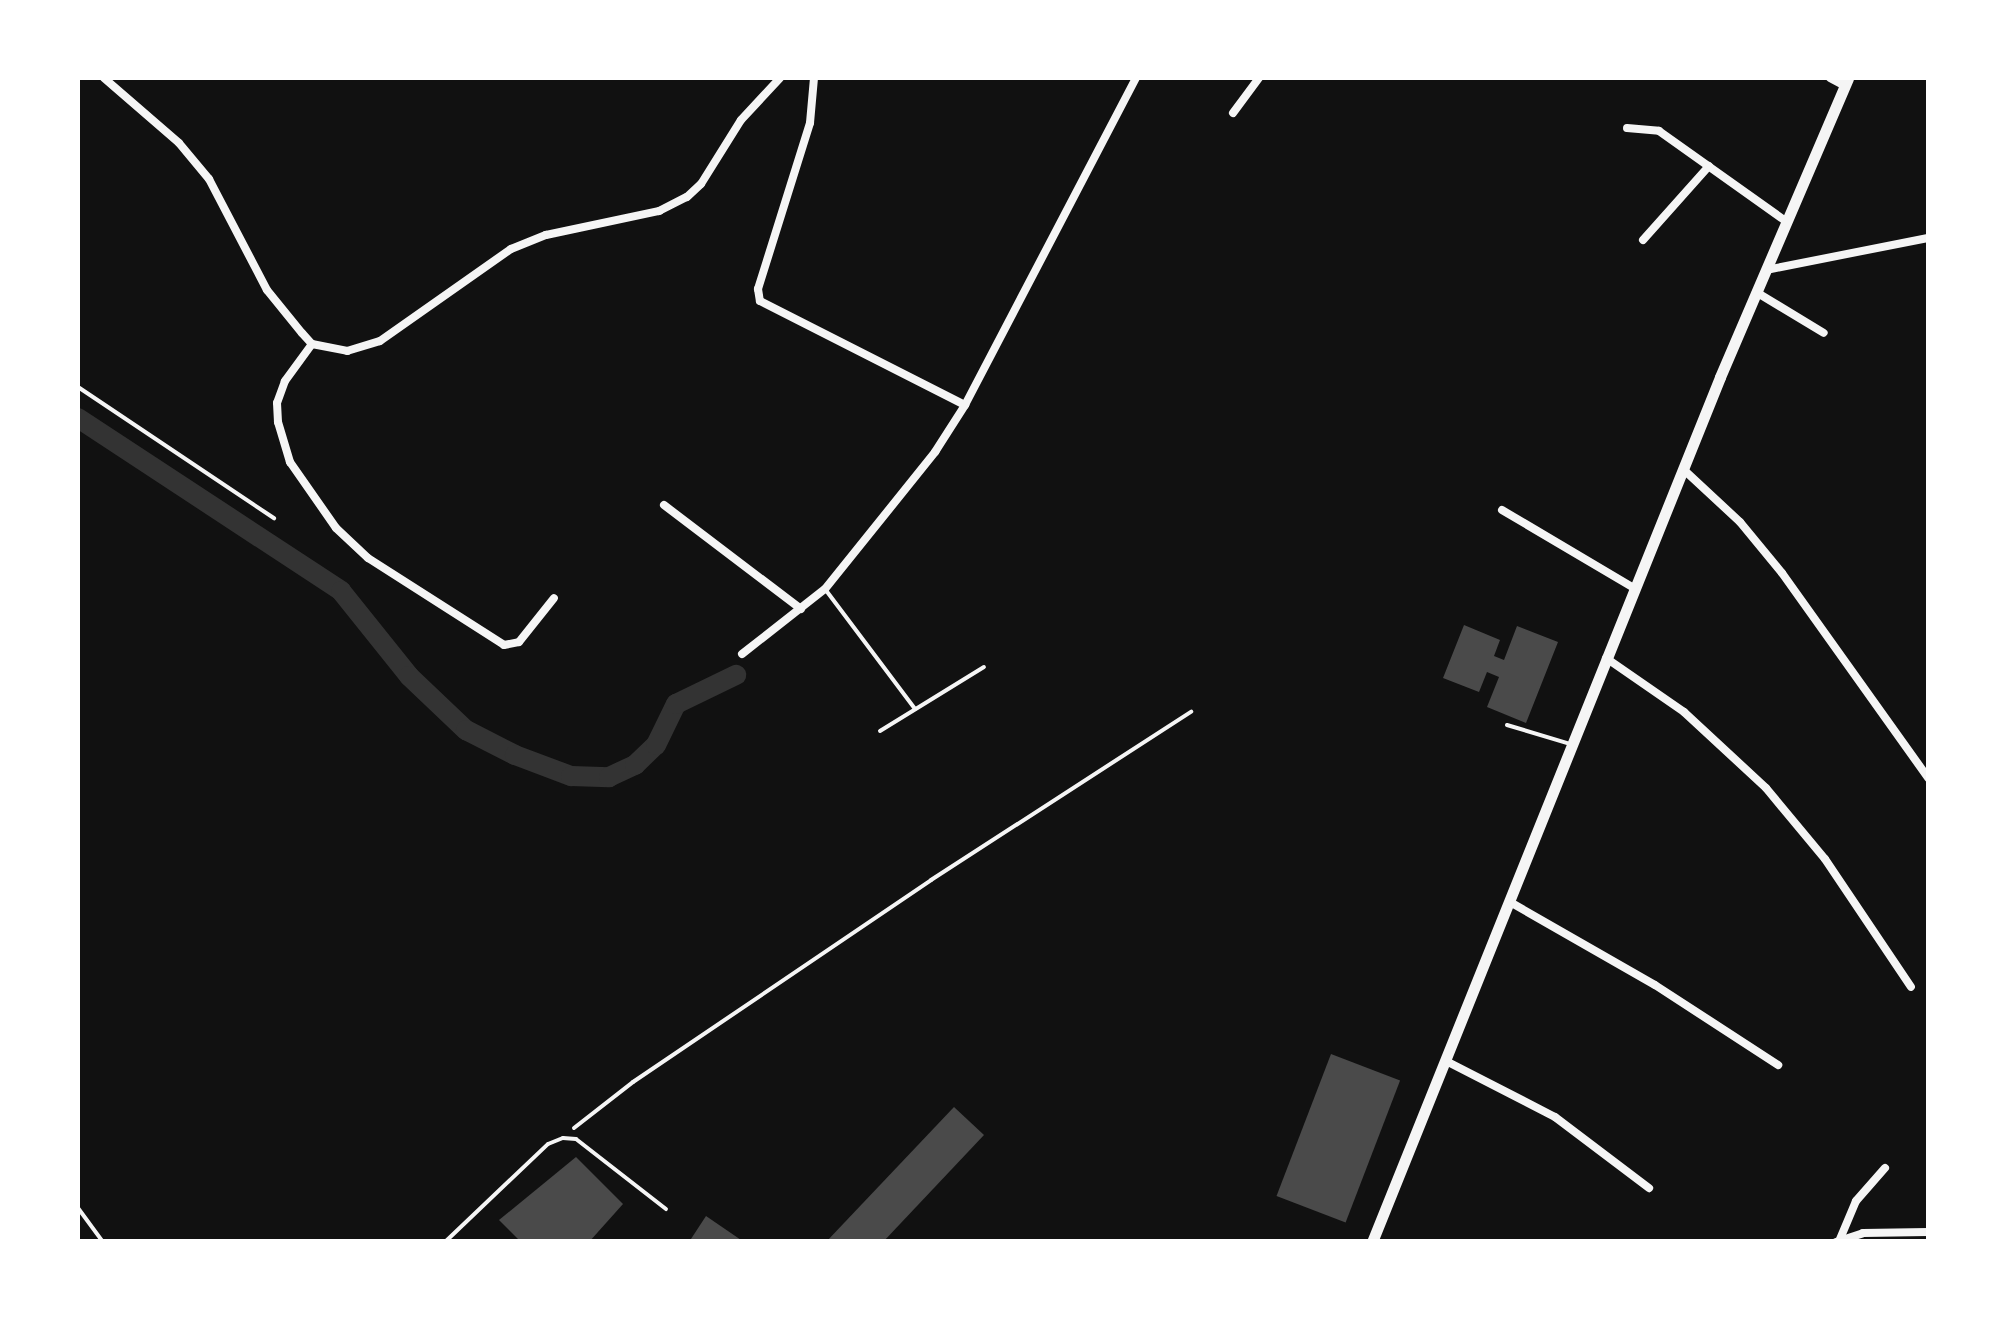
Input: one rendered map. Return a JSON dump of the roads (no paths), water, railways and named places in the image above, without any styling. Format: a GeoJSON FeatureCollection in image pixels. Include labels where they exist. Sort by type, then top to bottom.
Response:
{"type":"FeatureCollection","features":[{"type":"Feature","properties":{"kind":"main road"},"geometry":{"type":"LineString","coordinates":[[1372,1242],[1634,588],[1846,82]]}},
{"type":"Feature","properties":{"kind":"street"},"geometry":{"type":"LineString","coordinates":[[104,78],[178,143],[208,178],[266,290],[312,344],[347,350],[366,346],[511,249],[546,236],[674,205],[700,184],[741,120],[780,78]]}},
{"type":"Feature","properties":{"kind":"street"},"geometry":{"type":"LineString","coordinates":[[814,78],[810,122],[758,289],[760,301],[965,405]]}},
{"type":"Feature","properties":{"kind":"street"},"geometry":{"type":"LineString","coordinates":[[742,654],[825,589],[890,512],[965,405],[1136,78]]}},
{"type":"Feature","properties":{"kind":"street"},"geometry":{"type":"LineString","coordinates":[[1232,113],[1259,78]]}},
{"type":"Feature","properties":{"kind":"street"},"geometry":{"type":"LineString","coordinates":[[1830,78],[1846,82]]}},
{"type":"Feature","properties":{"kind":"street"},"geometry":{"type":"LineString","coordinates":[[1627,128],[1659,131],[1787,222]]}},
{"type":"Feature","properties":{"kind":"street"},"geometry":{"type":"LineString","coordinates":[[1644,240],[1709,166]]}},
{"type":"Feature","properties":{"kind":"street"},"geometry":{"type":"LineString","coordinates":[[1766,270],[1928,238]]}},
{"type":"Feature","properties":{"kind":"street"},"geometry":{"type":"LineString","coordinates":[[1756,292],[1824,334]]}},
{"type":"Feature","properties":{"kind":"street"},"geometry":{"type":"LineString","coordinates":[[312,344],[285,382],[277,402],[278,422],[290,462],[336,528],[368,558],[504,644],[519,642],[554,598]]}},
{"type":"Feature","properties":{"kind":"street"},"geometry":{"type":"LineString","coordinates":[[1683,469],[1740,522],[1782,573],[1925,765],[1928,778]]}},
{"type":"Feature","properties":{"kind":"street"},"geometry":{"type":"LineString","coordinates":[[664,505],[801,609]]}},
{"type":"Feature","properties":{"kind":"street"},"geometry":{"type":"LineString","coordinates":[[1502,510],[1634,588]]}},
{"type":"Feature","properties":{"kind":"street"},"geometry":{"type":"LineString","coordinates":[[1606,658],[1684,712],[1766,788],[1825,859],[1912,987]]}},
{"type":"Feature","properties":{"kind":"street"},"geometry":{"type":"LineString","coordinates":[[1510,902],[1655,985],[1778,1064]]}},
{"type":"Feature","properties":{"kind":"street"},"geometry":{"type":"LineString","coordinates":[[1446,1061],[1555,1117],[1649,1188]]}},
{"type":"Feature","properties":{"kind":"street"},"geometry":{"type":"LineString","coordinates":[[1838,1240],[1856,1202],[1885,1168]]}},
{"type":"Feature","properties":{"kind":"street"},"geometry":{"type":"LineString","coordinates":[[1838,1240],[1863,1233],[1928,1232]]}},
{"type":"Feature","properties":{"kind":"lane"},"geometry":{"type":"LineString","coordinates":[[825,589],[916,710]]}},
{"type":"Feature","properties":{"kind":"lane"},"geometry":{"type":"LineString","coordinates":[[880,731],[984,667]]}},
{"type":"Feature","properties":{"kind":"lane"},"geometry":{"type":"LineString","coordinates":[[1507,725],[1572,744]]}},
{"type":"Feature","properties":{"kind":"lane"},"geometry":{"type":"LineString","coordinates":[[445,1242],[548,1144],[563,1138],[576,1139],[666,1210]]}},
{"type":"Feature","properties":{"kind":"waterway"},"geometry":{"type":"LineString","coordinates":[[78,418],[341,591],[409,676],[466,730],[515,755],[571,776],[609,777],[635,765],[656,745],[676,704],[736,675]]}}]}
